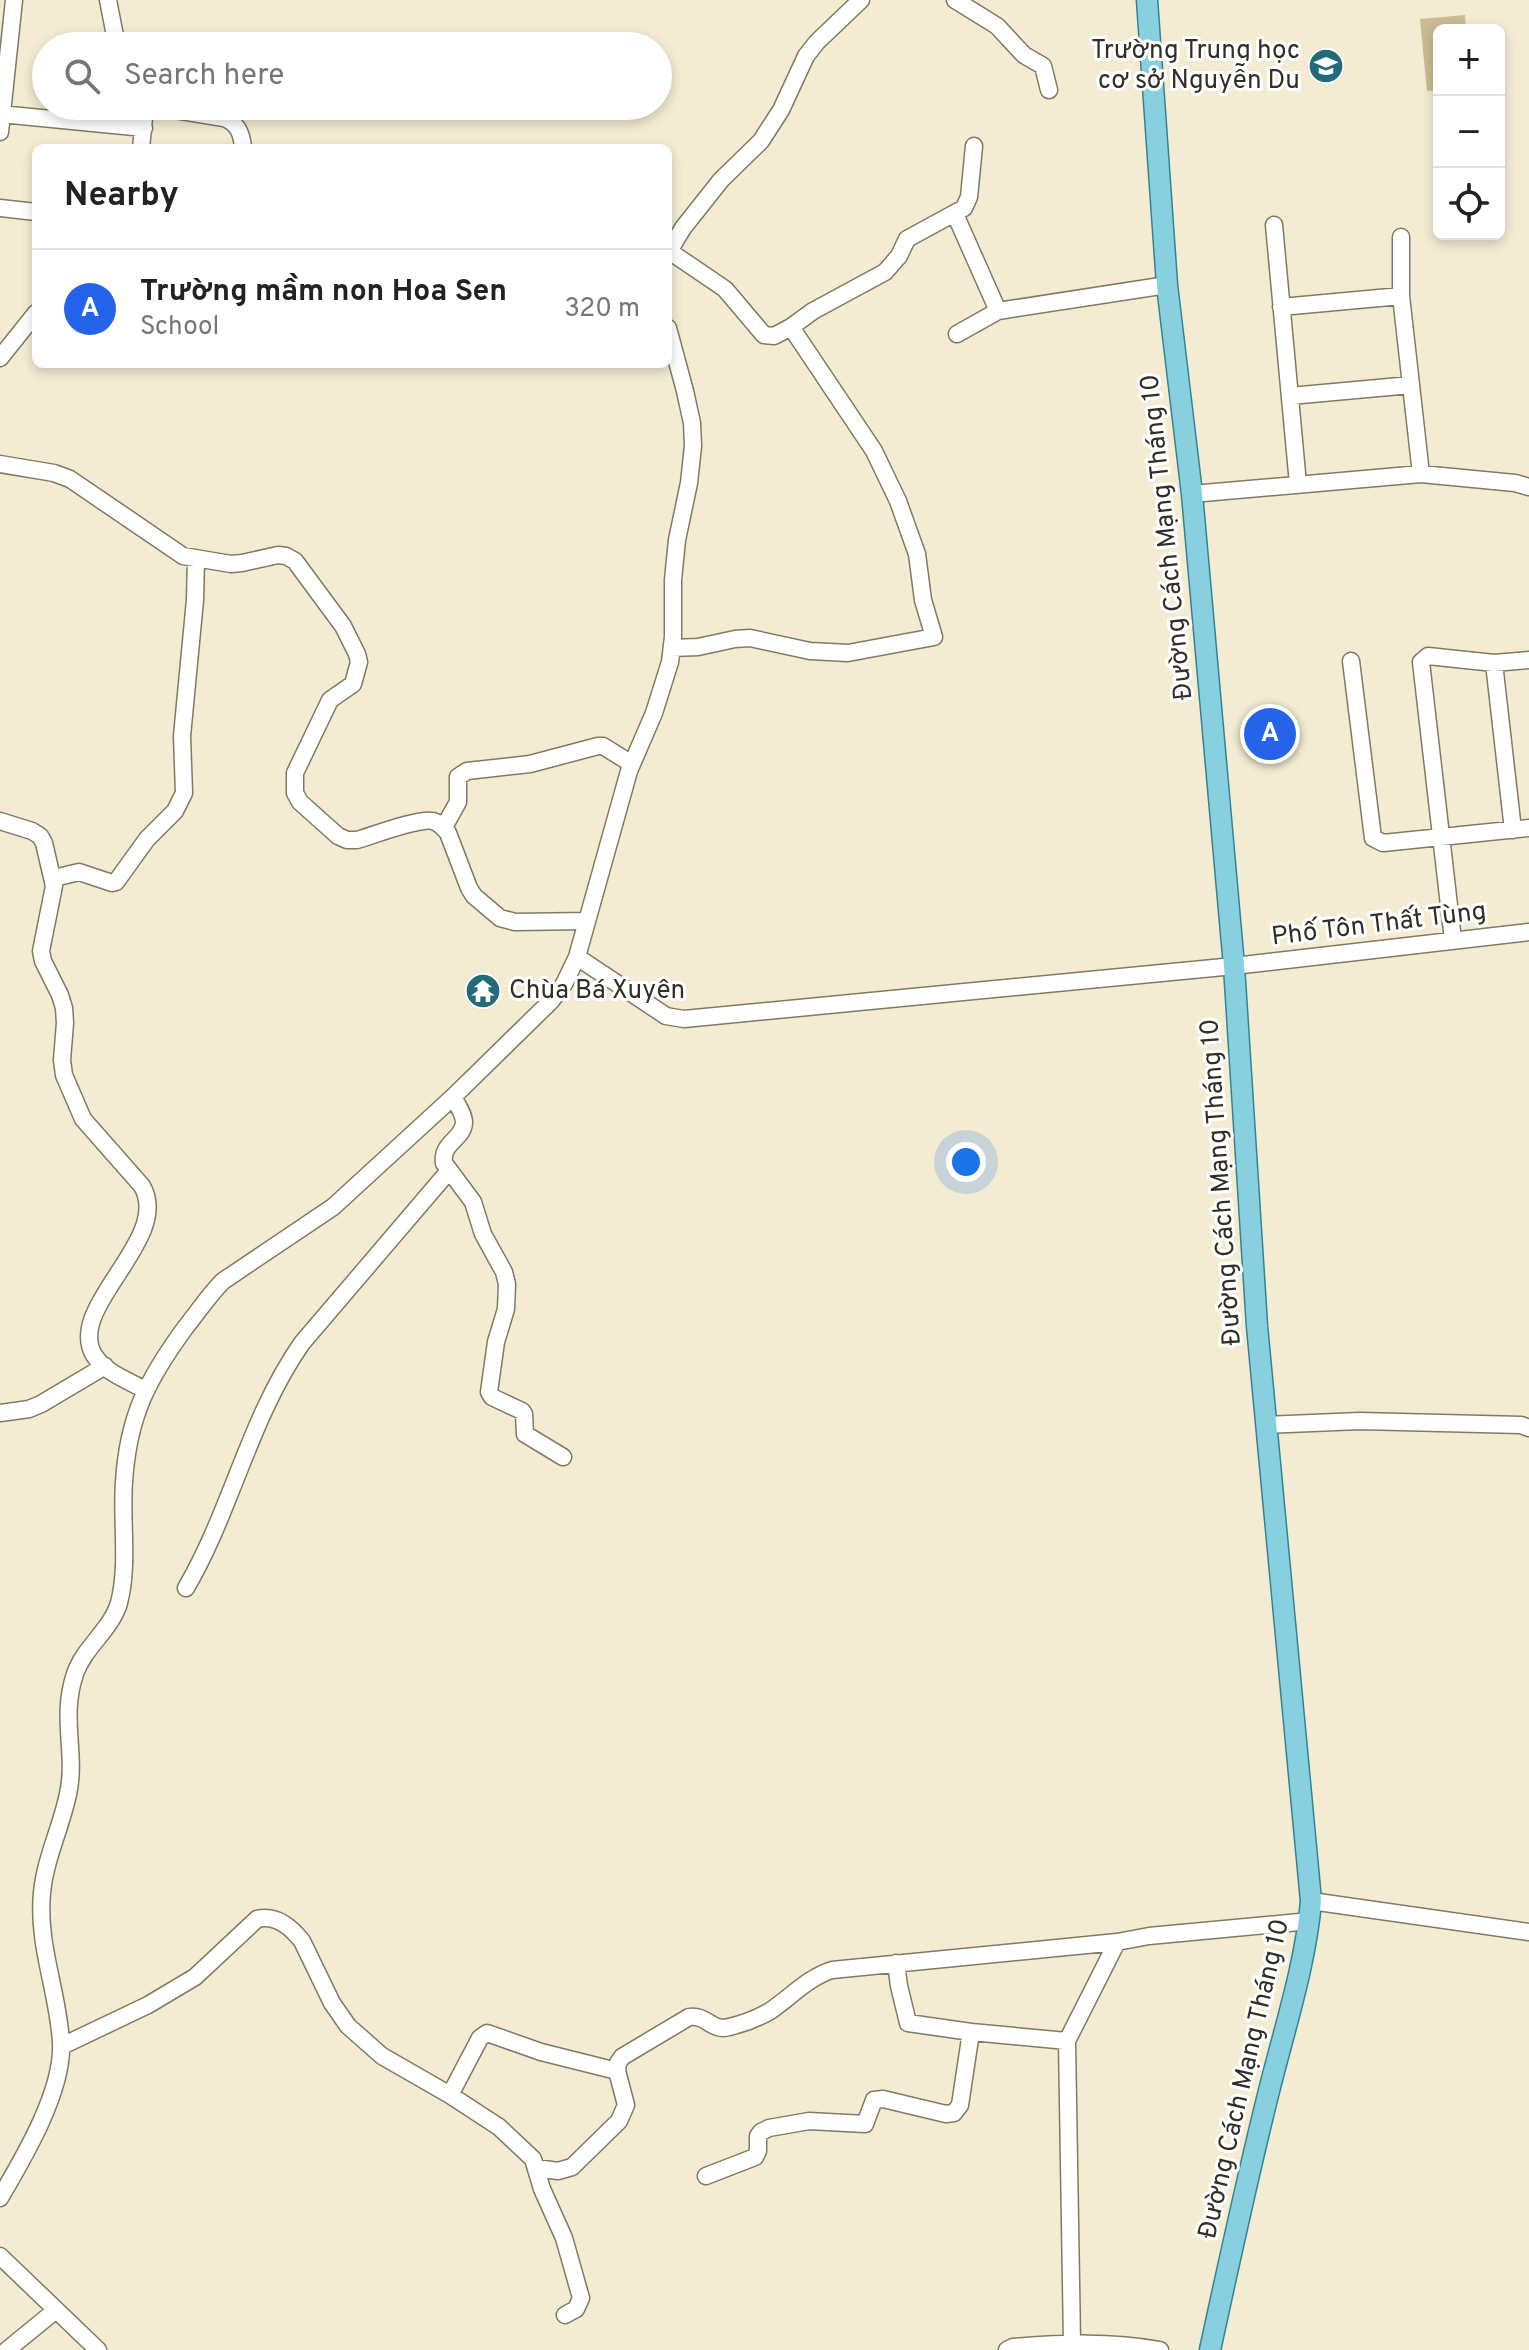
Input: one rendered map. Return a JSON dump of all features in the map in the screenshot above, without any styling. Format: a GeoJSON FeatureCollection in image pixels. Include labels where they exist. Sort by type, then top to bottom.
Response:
{"type":"FeatureCollection","features":[{"type":"Feature","properties":{"kind":"main road","name":"Đường Cách Mạng Tháng 10"},"geometry":{"type":"LineString","coordinates":[[1147,0],[1167,285],[1192,494],[1234,966],[1266,1425],[1291,1668],[1310,1911],[1210,2350]]}},
{"type":"Feature","properties":{"kind":"street"},"geometry":{"type":"LineString","coordinates":[[0,132],[14,0]]}},
{"type":"Feature","properties":{"kind":"street"},"geometry":{"type":"LineString","coordinates":[[108,0],[114,32]]}},
{"type":"Feature","properties":{"kind":"street"},"geometry":{"type":"LineString","coordinates":[[672,246],[714,189],[761,141],[781,110],[806,56],[861,0]]}},
{"type":"Feature","properties":{"kind":"street"},"geometry":{"type":"LineString","coordinates":[[955,0],[997,26],[1024,55],[1043,66],[1049,90]]}},
{"type":"Feature","properties":{"kind":"street"},"geometry":{"type":"LineString","coordinates":[[1,114],[32,117]]}},
{"type":"Feature","properties":{"kind":"street"},"geometry":{"type":"LineString","coordinates":[[62,120],[144,128]]}},
{"type":"Feature","properties":{"kind":"street"},"geometry":{"type":"LineString","coordinates":[[142,144],[145,120]]}},
{"type":"Feature","properties":{"kind":"street"},"geometry":{"type":"LineString","coordinates":[[229,120],[242,135],[243,144]]}},
{"type":"Feature","properties":{"kind":"street"},"geometry":{"type":"LineString","coordinates":[[672,255],[725,289],[764,335],[774,336],[885,272],[899,256],[907,239],[955,214],[967,204],[974,146]]}},
{"type":"Feature","properties":{"kind":"street"},"geometry":{"type":"LineString","coordinates":[[0,208],[32,212]]}},
{"type":"Feature","properties":{"kind":"street"},"geometry":{"type":"LineString","coordinates":[[955,214],[998,311]]}},
{"type":"Feature","properties":{"kind":"street"},"geometry":{"type":"LineString","coordinates":[[1274,225],[1298,484]]}},
{"type":"Feature","properties":{"kind":"street"},"geometry":{"type":"LineString","coordinates":[[1401,237],[1401,296],[1421,474]]}},
{"type":"Feature","properties":{"kind":"street"},"geometry":{"type":"LineString","coordinates":[[957,334],[998,311],[1167,285]]}},
{"type":"Feature","properties":{"kind":"street"},"geometry":{"type":"LineString","coordinates":[[1281,307],[1401,296]]}},
{"type":"Feature","properties":{"kind":"street"},"geometry":{"type":"LineString","coordinates":[[1,353],[32,318]]}},
{"type":"Feature","properties":{"kind":"street"},"geometry":{"type":"LineString","coordinates":[[672,648],[750,638],[810,651],[848,653],[934,637],[923,600],[917,554],[898,501],[874,451],[791,327]]}},
{"type":"Feature","properties":{"kind":"street"},"geometry":{"type":"LineString","coordinates":[[0,2198],[34,2140],[55,2084],[62,2046],[42,1941],[42,1890],[46,1866],[68,1794],[71,1774],[67,1724],[75,1673],[84,1655],[114,1616],[119,1602],[123,1577],[124,1482],[135,1414],[159,1364],[210,1294],[223,1281],[333,1207],[453,1097],[551,1001],[564,984],[577,957],[632,764],[654,713],[670,662],[677,540],[693,446],[692,423],[672,343]]}},
{"type":"Feature","properties":{"kind":"street"},"geometry":{"type":"LineString","coordinates":[[1290,396],[1411,385]]}},
{"type":"Feature","properties":{"kind":"street"},"geometry":{"type":"LineString","coordinates":[[0,464],[63,476],[173,550],[196,559],[242,563],[278,555],[295,561],[343,626],[359,662],[353,684],[330,700],[295,773],[295,793],[300,802],[338,836],[347,840],[357,840],[422,821],[434,821],[448,833],[474,896],[500,918],[515,922],[587,921]]}},
{"type":"Feature","properties":{"kind":"street"},"geometry":{"type":"LineString","coordinates":[[1192,494],[1421,474],[1529,487]]}},
{"type":"Feature","properties":{"kind":"street"},"geometry":{"type":"LineString","coordinates":[[54,878],[79,872],[116,882],[147,839],[181,803],[184,793],[182,736],[196,559]]}},
{"type":"Feature","properties":{"kind":"street"},"geometry":{"type":"LineString","coordinates":[[1453,940],[1421,662],[1428,656],[1494,663],[1529,660]]}},
{"type":"Feature","properties":{"kind":"street"},"geometry":{"type":"LineString","coordinates":[[1351,661],[1373,838],[1383,843],[1521,829],[1494,663]]}},
{"type":"Feature","properties":{"kind":"street"},"geometry":{"type":"LineString","coordinates":[[444,827],[458,802],[458,777],[467,771],[530,764],[598,746],[632,764]]}},
{"type":"Feature","properties":{"kind":"street"},"geometry":{"type":"LineString","coordinates":[[0,821],[40,836],[54,878],[41,951],[64,1008],[64,1075],[83,1119],[148,1196],[150,1208],[147,1220],[88,1330],[95,1357],[145,1390]]}},
{"type":"Feature","properties":{"kind":"street","name":"Phố Tôn Thất Tùng"},"geometry":{"type":"LineString","coordinates":[[577,957],[666,1016],[684,1019],[1234,966],[1529,932]]}},
{"type":"Feature","properties":{"kind":"street"},"geometry":{"type":"LineString","coordinates":[[453,1097],[465,1123],[443,1157],[448,1172],[473,1202],[487,1243],[504,1272],[507,1284],[506,1309],[496,1342],[489,1392],[492,1397],[522,1411],[525,1434],[563,1457]]}},
{"type":"Feature","properties":{"kind":"street"},"geometry":{"type":"LineString","coordinates":[[186,1588],[204,1554],[255,1428],[286,1366],[302,1343],[448,1172]]}},
{"type":"Feature","properties":{"kind":"street"},"geometry":{"type":"LineString","coordinates":[[0,1413],[41,1404],[105,1366]]}},
{"type":"Feature","properties":{"kind":"street"},"geometry":{"type":"LineString","coordinates":[[1266,1425],[1360,1421],[1521,1425],[1529,1428]]}},
{"type":"Feature","properties":{"kind":"street"},"geometry":{"type":"LineString","coordinates":[[537,2168],[558,2171],[572,2167],[619,2121],[626,2105],[617,2071],[622,2057],[689,2017],[701,2017],[714,2027],[726,2029],[770,2010],[810,1979],[832,1970],[1117,1942],[1310,1911],[1529,1932]]}},
{"type":"Feature","properties":{"kind":"street"},"geometry":{"type":"LineString","coordinates":[[62,2046],[148,2005],[195,1977],[257,1919],[280,1921],[302,1941],[338,2015],[348,2026],[382,2056],[450,2095],[507,2134],[530,2155],[564,2238],[581,2298],[576,2309],[565,2315]]}},
{"type":"Feature","properties":{"kind":"street"},"geometry":{"type":"LineString","coordinates":[[1072,2342],[1067,2041],[1117,1942]]}},
{"type":"Feature","properties":{"kind":"street"},"geometry":{"type":"LineString","coordinates":[[896,1963],[908,2023],[1067,2041]]}},
{"type":"Feature","properties":{"kind":"street"},"geometry":{"type":"LineString","coordinates":[[706,2176],[755,2157],[758,2136],[764,2130],[809,2121],[865,2124],[874,2100],[883,2099],[946,2114],[954,2113],[960,2105],[971,2032]]}},
{"type":"Feature","properties":{"kind":"street"},"geometry":{"type":"LineString","coordinates":[[450,2095],[480,2038],[487,2033],[541,2052],[617,2071]]}},
{"type":"Feature","properties":{"kind":"street"},"geometry":{"type":"LineString","coordinates":[[0,2256],[98,2350]]}},
{"type":"Feature","properties":{"kind":"street"},"geometry":{"type":"LineString","coordinates":[[7,2350],[56,2310]]}},
{"type":"Feature","properties":{"kind":"street"},"geometry":{"type":"LineString","coordinates":[[1007,2350],[1072,2342],[1121,2344],[1160,2350]]}},
{"type":"Feature","properties":{"kind":"shaded area"},"geometry":{"type":"Polygon","coordinates":[[[1465,15],[1466,24],[1433,24],[1433,90],[1427,91],[1420,19],[1465,15]]]}},
{"type":"Feature","properties":{"kind":"place","name":"Trường Trung học cơ sở Nguyễn Du"},"geometry":{"type":"Point","coordinates":[1326,66]}},
{"type":"Feature","properties":{"kind":"place","name":"Trường mầm non Hoa Sen"},"geometry":{"type":"Point","coordinates":[1270,734]}},
{"type":"Feature","properties":{"kind":"place","name":"Chùa Bá Xuyên"},"geometry":{"type":"Point","coordinates":[483,991]}}]}
